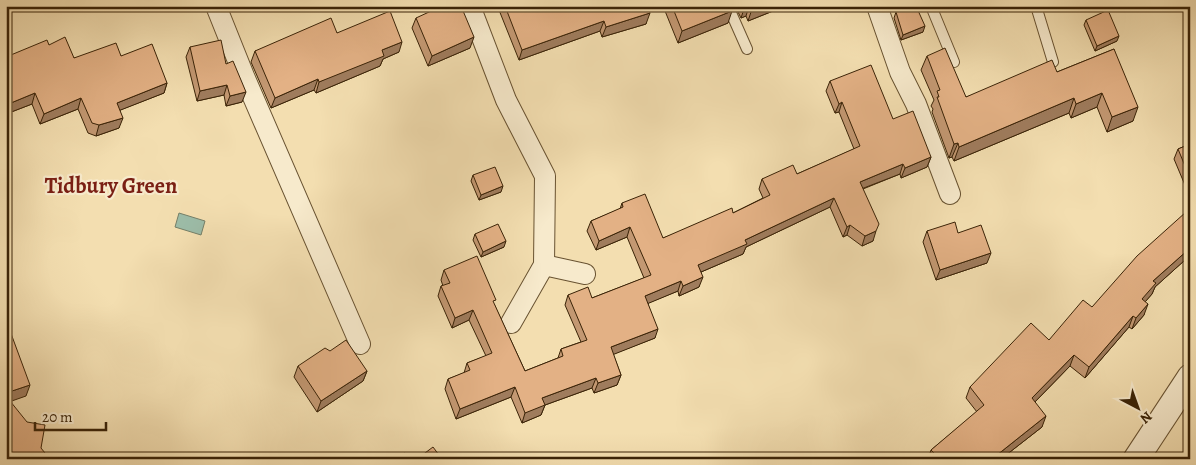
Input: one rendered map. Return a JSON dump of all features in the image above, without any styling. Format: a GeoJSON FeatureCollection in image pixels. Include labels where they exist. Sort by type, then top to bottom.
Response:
{"type":"FeatureCollection","features":[{"type":"Feature","properties":{"kind":"street"},"geometry":{"type":"LineString","coordinates":[[216,6],[244,76],[360,344]]}},
{"type":"Feature","properties":{"kind":"street"},"geometry":{"type":"LineString","coordinates":[[470,6],[506,100],[545,176],[544,265],[511,323]]}},
{"type":"Feature","properties":{"kind":"street"},"geometry":{"type":"LineString","coordinates":[[877,6],[900,72],[916,104],[950,194]]}},
{"type":"Feature","properties":{"kind":"street"},"geometry":{"type":"LineString","coordinates":[[544,265],[585,274]]}},
{"type":"Feature","properties":{"kind":"street"},"geometry":{"type":"LineString","coordinates":[[1136,459],[1190,377]]}},
{"type":"Feature","properties":{"kind":"lane"},"geometry":{"type":"LineString","coordinates":[[728,6],[746,49]]}},
{"type":"Feature","properties":{"kind":"lane"},"geometry":{"type":"LineString","coordinates":[[931,6],[954,62]]}},
{"type":"Feature","properties":{"kind":"lane"},"geometry":{"type":"LineString","coordinates":[[1036,6],[1053,62]]}},
{"type":"Feature","properties":{"kind":"shaded area"},"geometry":{"type":"Polygon","coordinates":[[[179,213],[205,221],[201,235],[175,227],[179,213]]]}},
{"type":"Feature","properties":{"kind":"building"},"geometry":{"type":"Polygon","coordinates":[[[442,6],[461,6],[474,37],[432,56],[416,18],[442,6]]]}},
{"type":"Feature","properties":{"kind":"building"},"geometry":{"type":"Polygon","coordinates":[[[505,6],[648,6],[650,13],[606,27],[604,21],[522,50],[505,6]]]}},
{"type":"Feature","properties":{"kind":"building"},"geometry":{"type":"Polygon","coordinates":[[[672,6],[730,6],[732,11],[682,31],[672,6]]]}},
{"type":"Feature","properties":{"kind":"building"},"geometry":{"type":"Polygon","coordinates":[[[916,6],[925,26],[903,35],[896,12],[916,6]]]}},
{"type":"Feature","properties":{"kind":"building"},"geometry":{"type":"Polygon","coordinates":[[[1108,10],[1119,36],[1097,46],[1086,20],[1108,10]]]}},
{"type":"Feature","properties":{"kind":"building"},"geometry":{"type":"Polygon","coordinates":[[[390,11],[402,42],[382,50],[384,56],[319,82],[318,79],[275,98],[255,51],[331,18],[337,33],[390,11]]]}},
{"type":"Feature","properties":{"kind":"building"},"geometry":{"type":"Polygon","coordinates":[[[65,37],[74,58],[116,43],[121,56],[152,44],[167,83],[117,103],[123,118],[99,125],[92,123],[81,98],[44,114],[35,93],[6,105],[6,57],[47,40],[49,45],[65,37]]]}},
{"type":"Feature","properties":{"kind":"building"},"geometry":{"type":"Polygon","coordinates":[[[221,40],[226,64],[233,61],[246,92],[230,96],[227,85],[200,91],[190,47],[221,40]]]}},
{"type":"Feature","properties":{"kind":"building"},"geometry":{"type":"Polygon","coordinates":[[[945,48],[966,97],[1052,60],[1057,72],[1114,49],[1138,107],[1112,117],[1102,93],[1076,104],[1074,98],[959,147],[958,143],[954,144],[937,97],[939,97],[937,91],[940,90],[927,56],[945,48]]]}},
{"type":"Feature","properties":{"kind":"building"},"geometry":{"type":"Polygon","coordinates":[[[871,65],[893,119],[913,111],[931,157],[905,168],[903,164],[860,182],[879,224],[876,231],[865,236],[850,225],[847,227],[834,198],[745,240],[747,244],[698,265],[703,277],[683,286],[681,281],[645,296],[658,329],[611,347],[621,375],[598,383],[596,378],[542,398],[545,405],[525,413],[515,387],[460,409],[448,379],[470,370],[467,363],[492,353],[473,310],[455,318],[441,286],[450,283],[444,270],[477,256],[496,300],[493,301],[525,371],[563,356],[561,349],[587,340],[568,295],[588,287],[592,298],[651,275],[630,227],[599,241],[591,221],[623,207],[622,203],[645,194],[663,238],[732,208],[733,213],[770,195],[762,179],[793,165],[797,174],[860,146],[842,102],[839,104],[830,81],[871,65]]]}},
{"type":"Feature","properties":{"kind":"building"},"geometry":{"type":"Polygon","coordinates":[[[1190,144],[1190,178],[1178,149],[1190,144]]]}},
{"type":"Feature","properties":{"kind":"building"},"geometry":{"type":"Polygon","coordinates":[[[495,167],[503,186],[481,195],[473,175],[495,167]]]}},
{"type":"Feature","properties":{"kind":"building"},"geometry":{"type":"Polygon","coordinates":[[[1186,212],[1190,216],[1190,250],[1153,281],[1156,283],[1142,299],[1148,304],[1136,318],[1133,316],[1089,367],[1074,355],[1032,398],[1046,416],[992,459],[931,459],[936,455],[931,450],[984,405],[970,387],[1031,323],[1049,340],[1083,300],[1092,307],[1137,256],[1186,212]]]}},
{"type":"Feature","properties":{"kind":"building"},"geometry":{"type":"Polygon","coordinates":[[[955,222],[958,233],[981,225],[991,253],[940,270],[927,231],[955,222]]]}},
{"type":"Feature","properties":{"kind":"building"},"geometry":{"type":"Polygon","coordinates":[[[498,224],[506,241],[483,252],[475,234],[498,224]]]}},
{"type":"Feature","properties":{"kind":"building"},"geometry":{"type":"Polygon","coordinates":[[[6,320],[30,385],[6,393],[6,320]]]}},
{"type":"Feature","properties":{"kind":"building"},"geometry":{"type":"Polygon","coordinates":[[[346,340],[367,371],[321,401],[298,366],[325,348],[330,351],[346,340]]]}},
{"type":"Feature","properties":{"kind":"building"},"geometry":{"type":"Polygon","coordinates":[[[6,396],[27,422],[45,425],[41,448],[45,453],[43,454],[46,459],[8,459],[6,455],[6,396]]]}},
{"type":"Feature","properties":{"kind":"building"},"geometry":{"type":"Polygon","coordinates":[[[433,447],[442,459],[417,459],[433,447]]]}},
{"type":"Feature","properties":{"kind":"building"},"geometry":{"type":"Polygon","coordinates":[[[405,453],[409,459],[396,459],[405,453]]]}},
{"type":"Feature","properties":{"kind":"district","name":"Tidbury Green"},"geometry":{"type":"Point","coordinates":[111,185]}}]}
